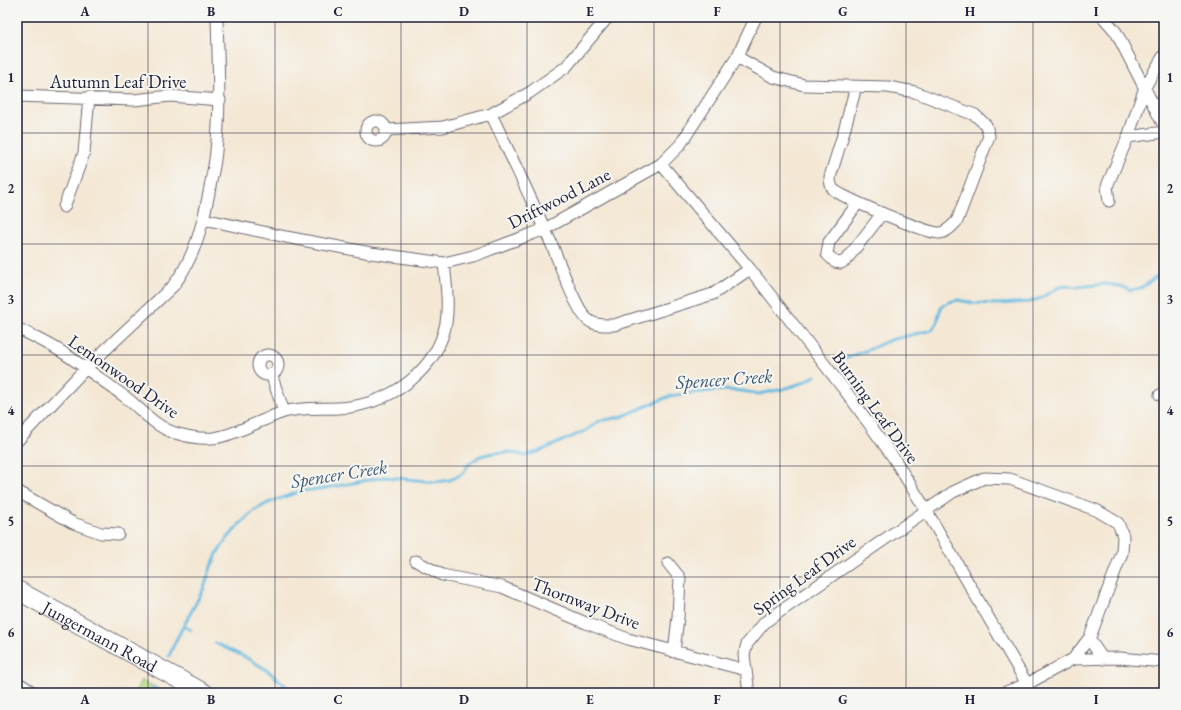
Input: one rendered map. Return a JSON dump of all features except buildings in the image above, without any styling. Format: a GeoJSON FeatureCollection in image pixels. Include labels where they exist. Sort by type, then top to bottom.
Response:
{"type":"FeatureCollection","features":[{"type":"Feature","properties":{"kind":"main road","name":"Jungermann Road"},"geometry":{"type":"LineString","coordinates":[[17,590],[204,693]]}},
{"type":"Feature","properties":{"kind":"street"},"geometry":{"type":"LineString","coordinates":[[17,441],[86,369],[173,286],[182,274],[197,241],[204,219],[216,152],[220,100],[217,17]]}},
{"type":"Feature","properties":{"kind":"street"},"geometry":{"type":"LineString","coordinates":[[386,130],[443,127],[491,114],[529,93],[566,67],[608,17]]}},
{"type":"Feature","properties":{"kind":"street","name":"Driftwood Lane"},"geometry":{"type":"LineString","coordinates":[[204,219],[293,239],[371,253],[444,263],[473,256],[544,229],[661,164],[680,145],[737,57],[756,17]]}},
{"type":"Feature","properties":{"kind":"street"},"geometry":{"type":"LineString","coordinates":[[1103,17],[1116,32],[1164,126]]}},
{"type":"Feature","properties":{"kind":"street"},"geometry":{"type":"LineString","coordinates":[[1109,201],[1107,186],[1128,137],[1145,87],[1164,55]]}},
{"type":"Feature","properties":{"kind":"street"},"geometry":{"type":"LineString","coordinates":[[737,57],[773,77],[804,85],[854,86],[888,87],[915,92],[975,115],[986,125],[989,136],[957,221],[950,229],[940,233],[932,232],[858,203],[833,189],[830,177],[854,94],[854,86]]}},
{"type":"Feature","properties":{"kind":"street","name":"Autumn Leaf Drive"},"geometry":{"type":"LineString","coordinates":[[17,96],[134,100],[170,96],[220,100]]}},
{"type":"Feature","properties":{"kind":"street"},"geometry":{"type":"LineString","coordinates":[[64,207],[84,153],[89,98]]}},
{"type":"Feature","properties":{"kind":"street"},"geometry":{"type":"LineString","coordinates":[[491,114],[582,312],[594,323],[614,325],[713,294],[750,269]]}},
{"type":"Feature","properties":{"kind":"street"},"geometry":{"type":"LineString","coordinates":[[1128,137],[1164,132]]}},
{"type":"Feature","properties":{"kind":"street","name":"Burning Leaf Drive"},"geometry":{"type":"LineString","coordinates":[[661,164],[750,269],[850,397],[893,457],[926,510],[1029,688]]}},
{"type":"Feature","properties":{"kind":"street"},"geometry":{"type":"LineString","coordinates":[[858,203],[829,242],[827,254],[835,262],[841,263],[846,260],[882,212]]}},
{"type":"Feature","properties":{"kind":"street","name":"Lemonwood Drive"},"geometry":{"type":"LineString","coordinates":[[17,328],[64,354],[86,369],[125,397],[157,424],[173,432],[196,438],[209,439],[223,437],[284,412],[307,409],[350,407],[368,403],[392,392],[414,379],[430,360],[442,339],[446,323],[447,307],[444,263]]}},
{"type":"Feature","properties":{"kind":"street"},"geometry":{"type":"LineString","coordinates":[[271,374],[284,412]]}},
{"type":"Feature","properties":{"kind":"street","name":"Spring Leaf Drive"},"geometry":{"type":"LineString","coordinates":[[749,693],[744,655],[747,644],[765,622],[953,492],[984,478],[1010,479],[1096,510],[1118,523],[1123,536],[1122,553],[1089,639],[1073,659]]}},
{"type":"Feature","properties":{"kind":"street"},"geometry":{"type":"LineString","coordinates":[[17,491],[73,523],[101,533],[118,534]]}},
{"type":"Feature","properties":{"kind":"street","name":"Thornway Drive"},"geometry":{"type":"LineString","coordinates":[[416,561],[442,575],[502,587],[586,623],[628,639],[746,670]]}},
{"type":"Feature","properties":{"kind":"street"},"geometry":{"type":"LineString","coordinates":[[668,563],[680,578],[674,652]]}},
{"type":"Feature","properties":{"kind":"street"},"geometry":{"type":"LineString","coordinates":[[1089,639],[1104,659]]}},
{"type":"Feature","properties":{"kind":"street"},"geometry":{"type":"LineString","coordinates":[[1003,693],[1029,688],[1073,659],[1120,658],[1164,662]]}},
{"type":"Feature","properties":{"kind":"street"},"geometry":{"type":"LineString","coordinates":[[17,682],[34,693]]}},
{"type":"Feature","properties":{"kind":"green space"},"geometry":{"type":"Polygon","coordinates":[[[141,680],[166,693],[134,693],[141,680]]]}},
{"type":"Feature","properties":{"kind":"waterway","name":"Spencer Creek"},"geometry":{"type":"LineString","coordinates":[[839,361],[890,340],[932,330],[937,323],[942,306],[949,302],[958,300],[973,303],[998,304],[1030,302],[1041,298],[1059,287],[1068,286],[1077,287],[1106,284],[1120,286],[1130,290],[1141,288],[1164,271]]}},
{"type":"Feature","properties":{"kind":"waterway","name":"Spencer Creek"},"geometry":{"type":"LineString","coordinates":[[169,656],[204,588],[217,554],[240,524],[255,510],[268,503],[301,491],[321,489],[385,477],[436,482],[450,480],[462,474],[469,464],[480,456],[493,453],[511,452],[525,456],[587,430],[599,421],[621,417],[670,396],[720,390],[742,391],[759,394],[802,383],[815,376]]}},
{"type":"Feature","properties":{"kind":"waterway"},"geometry":{"type":"LineString","coordinates":[[184,626],[191,630]]}},
{"type":"Feature","properties":{"kind":"waterway"},"geometry":{"type":"LineString","coordinates":[[215,643],[247,658],[267,670],[294,693]]}},
{"type":"Feature","properties":{"kind":"waterway","name":"Spencer Creek"},"geometry":{"type":"LineString","coordinates":[[150,693],[154,687]]}}]}
